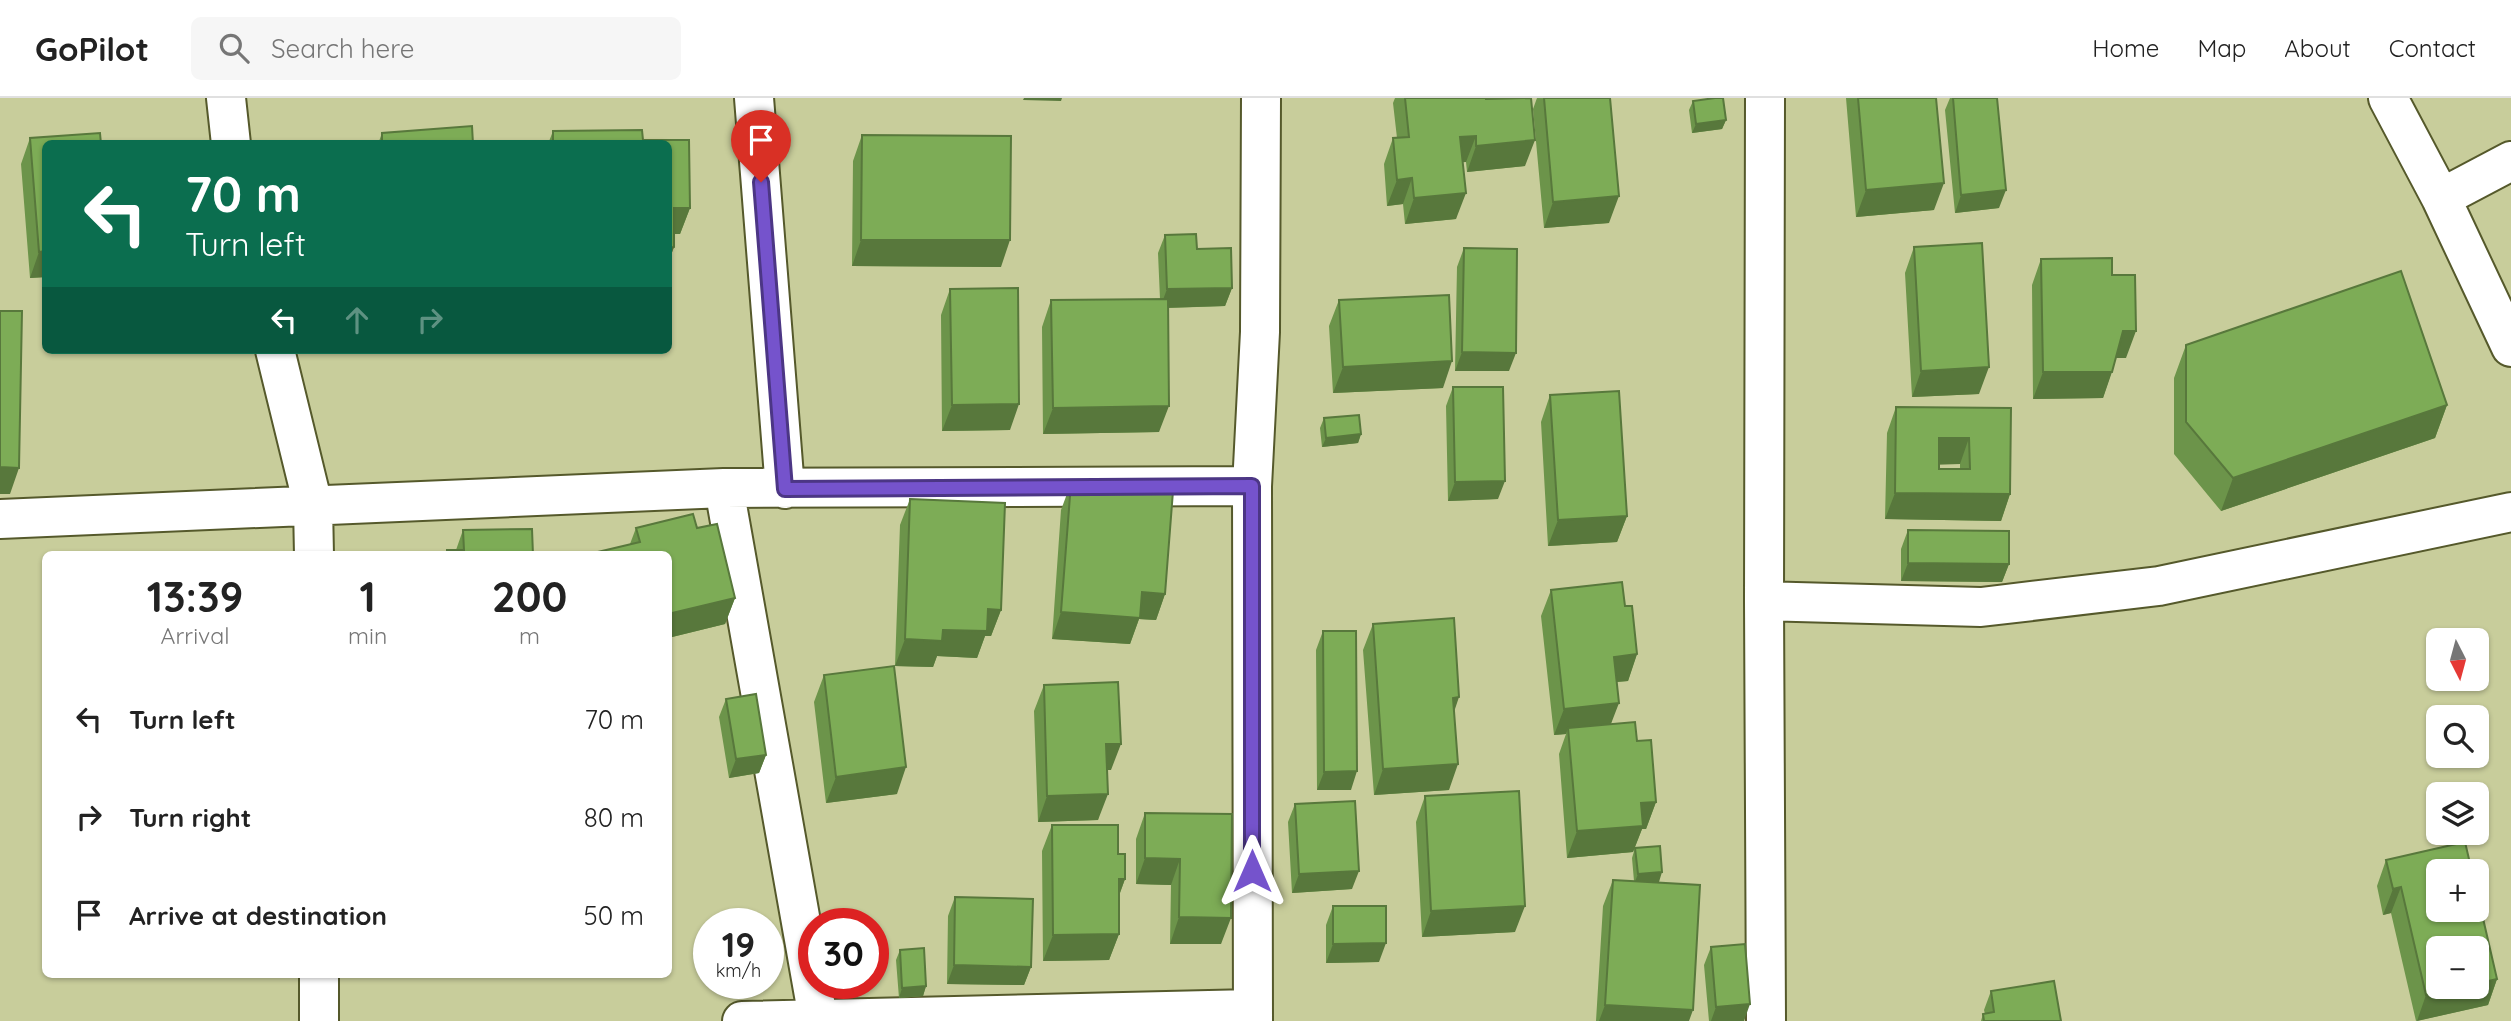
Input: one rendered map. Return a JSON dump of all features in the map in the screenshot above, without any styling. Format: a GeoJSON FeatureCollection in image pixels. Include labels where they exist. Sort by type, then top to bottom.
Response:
{"type":"FeatureCollection","features":[{"type":"Feature","properties":{"kind":"street"},"geometry":{"type":"LineString","coordinates":[[226,98],[231,140]]}},
{"type":"Feature","properties":{"kind":"street"},"geometry":{"type":"LineString","coordinates":[[754,98],[785,489]]}},
{"type":"Feature","properties":{"kind":"street"},"geometry":{"type":"LineString","coordinates":[[742,1021],[818,1018],[1253,1015],[1252,486],[1260,332],[1261,98]]}},
{"type":"Feature","properties":{"kind":"street"},"geometry":{"type":"LineString","coordinates":[[1765,98],[1766,1021]]}},
{"type":"Feature","properties":{"kind":"street"},"geometry":{"type":"LineString","coordinates":[[2388,98],[2441,198],[2511,347]]}},
{"type":"Feature","properties":{"kind":"street"},"geometry":{"type":"LineString","coordinates":[[2441,198],[2511,161]]}},
{"type":"Feature","properties":{"kind":"street"},"geometry":{"type":"LineString","coordinates":[[276,354],[313,505],[314,551]]}},
{"type":"Feature","properties":{"kind":"street"},"geometry":{"type":"LineString","coordinates":[[0,519],[724,488],[1252,486]]}},
{"type":"Feature","properties":{"kind":"street"},"geometry":{"type":"LineString","coordinates":[[724,488],[818,1018]]}},
{"type":"Feature","properties":{"kind":"street"},"geometry":{"type":"LineString","coordinates":[[1764,601],[1994,606],[2160,586],[2511,512]]}},
{"type":"Feature","properties":{"kind":"street"},"geometry":{"type":"LineString","coordinates":[[319,978],[319,1021]]}},
{"type":"Feature","properties":{"kind":"building"},"geometry":{"type":"Polygon","coordinates":[[[1405,98],[1531,98],[1535,140],[1476,146],[1476,136],[1460,137],[1466,193],[1414,198],[1412,178],[1397,180],[1393,138],[1409,137],[1405,98]]]}},
{"type":"Feature","properties":{"kind":"building"},"geometry":{"type":"Polygon","coordinates":[[[1544,98],[1610,98],[1619,196],[1553,202],[1544,98]]]}},
{"type":"Feature","properties":{"kind":"building"},"geometry":{"type":"Polygon","coordinates":[[[1723,98],[1726,120],[1696,124],[1693,101],[1723,98]]]}},
{"type":"Feature","properties":{"kind":"building"},"geometry":{"type":"Polygon","coordinates":[[[1858,98],[1936,98],[1944,183],[1866,190],[1858,98]]]}},
{"type":"Feature","properties":{"kind":"building"},"geometry":{"type":"Polygon","coordinates":[[[1953,98],[1997,98],[2006,190],[1961,195],[1953,98]]]}},
{"type":"Feature","properties":{"kind":"building"},"geometry":{"type":"Polygon","coordinates":[[[472,126],[473,140],[382,140],[382,133],[472,126]]]}},
{"type":"Feature","properties":{"kind":"building"},"geometry":{"type":"Polygon","coordinates":[[[642,130],[643,140],[553,140],[553,131],[642,130]]]}},
{"type":"Feature","properties":{"kind":"building"},"geometry":{"type":"Polygon","coordinates":[[[100,133],[101,140],[42,140],[42,252],[39,252],[30,138],[100,133]]]}},
{"type":"Feature","properties":{"kind":"building"},"geometry":{"type":"Polygon","coordinates":[[[862,135],[1011,136],[1010,240],[861,240],[862,135]]]}},
{"type":"Feature","properties":{"kind":"building"},"geometry":{"type":"Polygon","coordinates":[[[672,140],[689,140],[690,208],[674,208],[674,247],[672,140]]]}},
{"type":"Feature","properties":{"kind":"building"},"geometry":{"type":"Polygon","coordinates":[[[1196,234],[1197,249],[1231,248],[1232,288],[1167,289],[1165,235],[1196,234]]]}},
{"type":"Feature","properties":{"kind":"building"},"geometry":{"type":"Polygon","coordinates":[[[1982,243],[1989,367],[1921,371],[1914,247],[1982,243]]]}},
{"type":"Feature","properties":{"kind":"building"},"geometry":{"type":"Polygon","coordinates":[[[1464,248],[1517,249],[1516,353],[1462,352],[1464,248]]]}},
{"type":"Feature","properties":{"kind":"building"},"geometry":{"type":"Polygon","coordinates":[[[2112,258],[2112,275],[2135,275],[2136,331],[2123,331],[2112,372],[2043,372],[2041,259],[2112,258]]]}},
{"type":"Feature","properties":{"kind":"building"},"geometry":{"type":"Polygon","coordinates":[[[2401,271],[2447,405],[2233,478],[2186,422],[2186,345],[2401,271]]]}},
{"type":"Feature","properties":{"kind":"building"},"geometry":{"type":"Polygon","coordinates":[[[1018,288],[1019,404],[952,405],[950,289],[1018,288]]]}},
{"type":"Feature","properties":{"kind":"building"},"geometry":{"type":"Polygon","coordinates":[[[1449,295],[1452,361],[1343,367],[1339,300],[1449,295]]]}},
{"type":"Feature","properties":{"kind":"building"},"geometry":{"type":"Polygon","coordinates":[[[1168,299],[1169,406],[1053,408],[1051,300],[1168,299]]]}},
{"type":"Feature","properties":{"kind":"building"},"geometry":{"type":"Polygon","coordinates":[[[0,311],[22,311],[19,468],[0,467],[0,311]]]}},
{"type":"Feature","properties":{"kind":"building"},"geometry":{"type":"Polygon","coordinates":[[[1453,387],[1503,387],[1505,481],[1455,482],[1453,387]]]}},
{"type":"Feature","properties":{"kind":"building"},"geometry":{"type":"Polygon","coordinates":[[[1619,391],[1627,516],[1558,520],[1550,395],[1619,391]]]}},
{"type":"Feature","properties":{"kind":"building"},"geometry":{"type":"Polygon","coordinates":[[[1896,407],[2011,408],[2010,494],[1895,493],[1896,407]],[[1939,438],[1939,469],[1970,469],[1969,438],[1939,438]]]}},
{"type":"Feature","properties":{"kind":"building"},"geometry":{"type":"Polygon","coordinates":[[[1359,415],[1361,434],[1326,438],[1324,418],[1359,415]]]}},
{"type":"Feature","properties":{"kind":"building"},"geometry":{"type":"Polygon","coordinates":[[[1071,483],[1173,491],[1165,594],[1142,592],[1140,618],[1061,612],[1071,483]]]}},
{"type":"Feature","properties":{"kind":"building"},"geometry":{"type":"Polygon","coordinates":[[[910,499],[1005,503],[1001,610],[988,609],[987,631],[943,630],[942,641],[905,639],[910,499]]]}},
{"type":"Feature","properties":{"kind":"building"},"geometry":{"type":"Polygon","coordinates":[[[693,514],[697,528],[717,524],[735,598],[672,613],[672,551],[602,551],[640,542],[636,528],[693,514]]]}},
{"type":"Feature","properties":{"kind":"building"},"geometry":{"type":"Polygon","coordinates":[[[532,529],[533,551],[447,551],[464,550],[463,530],[532,529]]]}},
{"type":"Feature","properties":{"kind":"building"},"geometry":{"type":"Polygon","coordinates":[[[1908,530],[2009,531],[2009,564],[1908,563],[1908,530]]]}},
{"type":"Feature","properties":{"kind":"building"},"geometry":{"type":"Polygon","coordinates":[[[1622,582],[1625,606],[1632,606],[1637,654],[1614,657],[1619,703],[1564,709],[1551,590],[1622,582]]]}},
{"type":"Feature","properties":{"kind":"building"},"geometry":{"type":"Polygon","coordinates":[[[1454,618],[1459,697],[1453,698],[1458,764],[1383,769],[1373,624],[1454,618]]]}},
{"type":"Feature","properties":{"kind":"building"},"geometry":{"type":"Polygon","coordinates":[[[1323,631],[1356,631],[1357,771],[1324,772],[1323,631]]]}},
{"type":"Feature","properties":{"kind":"building"},"geometry":{"type":"Polygon","coordinates":[[[894,666],[906,767],[836,777],[824,675],[894,666]]]}},
{"type":"Feature","properties":{"kind":"building"},"geometry":{"type":"Polygon","coordinates":[[[1118,682],[1121,744],[1106,744],[1108,794],[1047,796],[1044,685],[1118,682]]]}},
{"type":"Feature","properties":{"kind":"building"},"geometry":{"type":"Polygon","coordinates":[[[756,694],[766,755],[736,759],[726,699],[756,694]]]}},
{"type":"Feature","properties":{"kind":"building"},"geometry":{"type":"Polygon","coordinates":[[[1635,722],[1637,741],[1651,740],[1656,802],[1641,803],[1643,826],[1577,831],[1568,728],[1635,722]]]}},
{"type":"Feature","properties":{"kind":"building"},"geometry":{"type":"Polygon","coordinates":[[[1519,791],[1525,906],[1431,911],[1425,796],[1519,791]]]}},
{"type":"Feature","properties":{"kind":"building"},"geometry":{"type":"Polygon","coordinates":[[[1355,801],[1359,871],[1299,874],[1295,804],[1355,801]]]}},
{"type":"Feature","properties":{"kind":"building"},"geometry":{"type":"Polygon","coordinates":[[[1145,813],[1232,814],[1231,918],[1179,917],[1180,859],[1145,858],[1145,813]]]}},
{"type":"Feature","properties":{"kind":"building"},"geometry":{"type":"Polygon","coordinates":[[[1052,825],[1118,825],[1118,854],[1125,854],[1125,879],[1119,879],[1119,934],[1053,935],[1052,825]]]}},
{"type":"Feature","properties":{"kind":"building"},"geometry":{"type":"Polygon","coordinates":[[[2452,845],[2466,845],[2469,859],[2426,859],[2426,922],[2484,922],[2487,936],[2426,936],[2426,995],[2401,887],[2393,889],[2386,860],[2452,845]]]}},
{"type":"Feature","properties":{"kind":"building"},"geometry":{"type":"Polygon","coordinates":[[[1660,846],[1662,872],[1638,874],[1635,848],[1660,846]]]}},
{"type":"Feature","properties":{"kind":"building"},"geometry":{"type":"Polygon","coordinates":[[[1613,880],[1700,885],[1693,1010],[1605,1005],[1613,880]]]}},
{"type":"Feature","properties":{"kind":"building"},"geometry":{"type":"Polygon","coordinates":[[[955,897],[1033,899],[1031,967],[954,965],[955,897]]]}},
{"type":"Feature","properties":{"kind":"building"},"geometry":{"type":"Polygon","coordinates":[[[1333,906],[1386,906],[1386,943],[1333,944],[1333,906]]]}},
{"type":"Feature","properties":{"kind":"building"},"geometry":{"type":"Polygon","coordinates":[[[1745,944],[1750,1004],[1716,1007],[1711,947],[1745,944]]]}},
{"type":"Feature","properties":{"kind":"building"},"geometry":{"type":"Polygon","coordinates":[[[2489,944],[2497,979],[2489,981],[2489,944]]]}},
{"type":"Feature","properties":{"kind":"building"},"geometry":{"type":"Polygon","coordinates":[[[924,948],[926,986],[902,988],[900,950],[924,948]]]}},
{"type":"Feature","properties":{"kind":"building"},"geometry":{"type":"Polygon","coordinates":[[[2054,981],[2061,1021],[1984,1021],[1983,1014],[1994,1012],[1991,991],[2054,981]]]}},
{"type":"Feature","properties":{"kind":"route"},"geometry":{"type":"LineString","coordinates":[[761,182],[785,489],[1252,486],[1252,871]]}}]}
